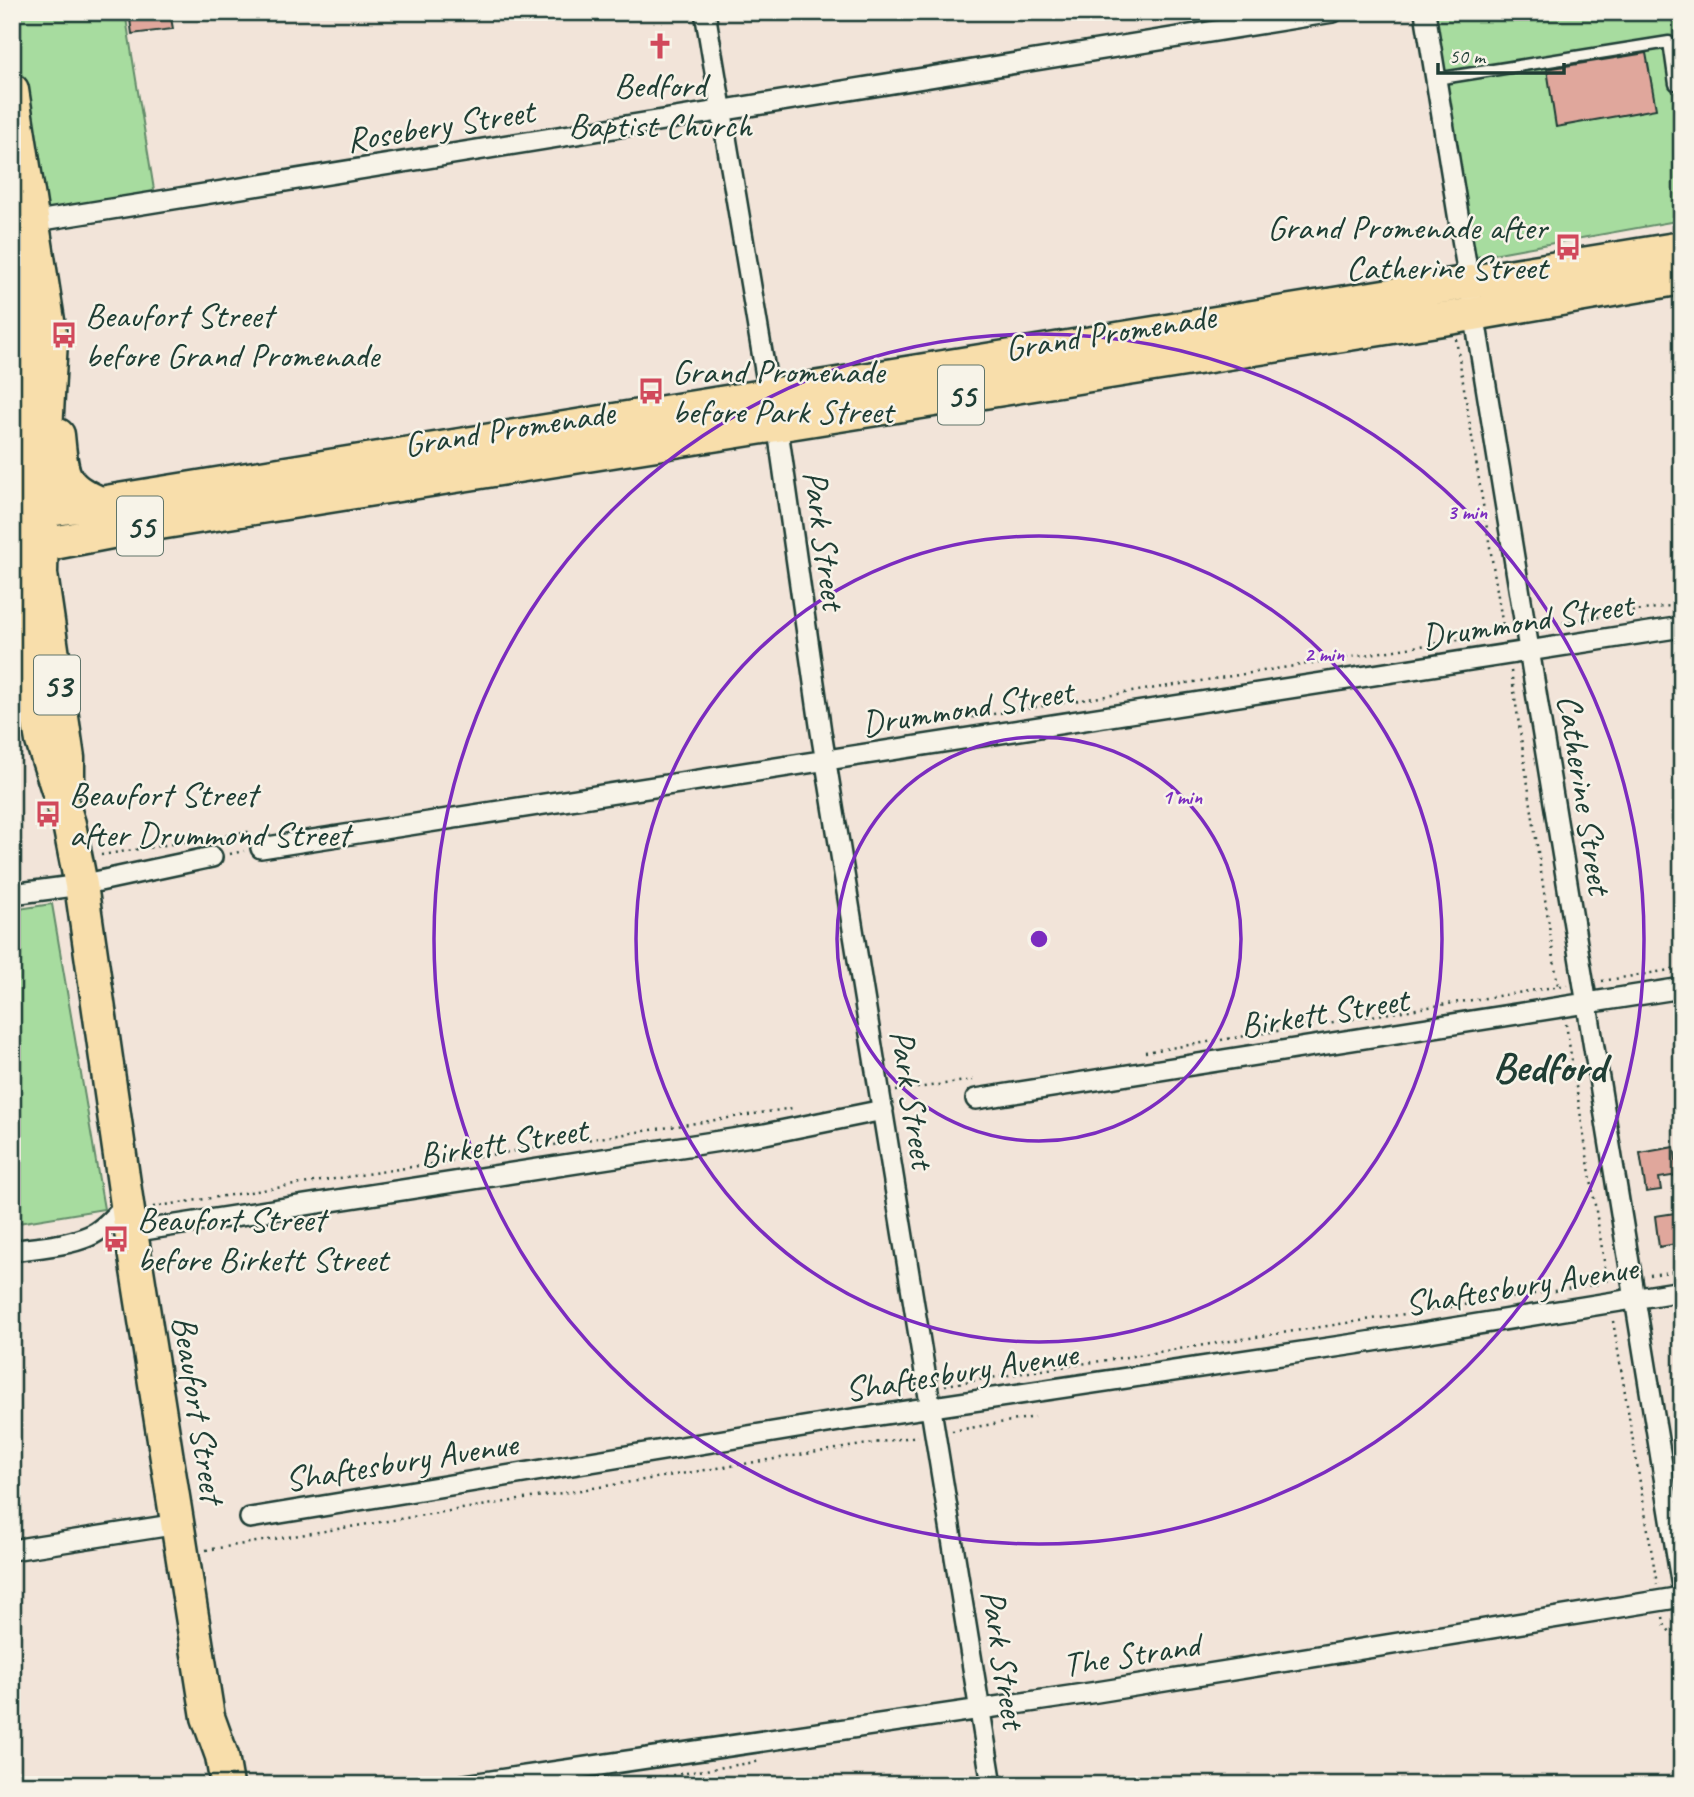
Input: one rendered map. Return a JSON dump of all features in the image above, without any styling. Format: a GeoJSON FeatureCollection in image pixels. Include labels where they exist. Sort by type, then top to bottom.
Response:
{"type":"FeatureCollection","features":[{"type":"Feature","properties":{"kind":"main road","name":"Beaufort Street"},"geometry":{"type":"LineString","coordinates":[[12,90],[23,223],[51,340],[50,386],[22,510]]}},
{"type":"Feature","properties":{"kind":"main road","name":"Grand Promenade"},"geometry":{"type":"LineString","coordinates":[[20,545],[153,524],[1469,283],[1682,248]]}},
{"type":"Feature","properties":{"kind":"main road","name":"Beaufort Street"},"geometry":{"type":"LineString","coordinates":[[12,255],[21,312],[23,366],[22,510],[20,545],[14,576],[42,741],[69,824],[82,885],[136,1214],[178,1524],[208,1717],[222,1756],[227,1785]]}},
{"type":"Feature","properties":{"kind":"main road","name":"Grand Promenade"},"geometry":{"type":"LineString","coordinates":[[22,510],[100,503],[1474,314],[1682,278]]}},
{"type":"Feature","properties":{"kind":"main road"},"geometry":{"type":"LineString","coordinates":[[50,386],[63,473],[79,494],[100,503]]}},
{"type":"Feature","properties":{"kind":"main road","name":"Beaufort Street"},"geometry":{"type":"LineString","coordinates":[[20,545],[41,574],[68,758],[69,824]]}},
{"type":"Feature","properties":{"kind":"main road"},"geometry":{"type":"LineString","coordinates":[[12,649],[26,719],[42,741]]}},
{"type":"Feature","properties":{"kind":"main road","name":"Beaufort Street"},"geometry":{"type":"LineString","coordinates":[[208,1717],[205,1759],[209,1785]]}},
{"type":"Feature","properties":{"kind":"street","name":"Park Street"},"geometry":{"type":"LineString","coordinates":[[705,12],[773,409],[825,761],[936,1406],[935,1433],[992,1785]]}},
{"type":"Feature","properties":{"kind":"street","name":"Rosebery Street"},"geometry":{"type":"LineString","coordinates":[[23,223],[1333,12]]}},
{"type":"Feature","properties":{"kind":"street","name":"Catherine Street"},"geometry":{"type":"LineString","coordinates":[[1425,12],[1682,1587]]}},
{"type":"Feature","properties":{"kind":"street","name":"Drummond Street"},"geometry":{"type":"LineString","coordinates":[[260,839],[825,761],[1682,627]]}},
{"type":"Feature","properties":{"kind":"street"},"geometry":{"type":"LineString","coordinates":[[12,894],[82,885],[210,848]]}},
{"type":"Feature","properties":{"kind":"street","name":"Birkett Street"},"geometry":{"type":"LineString","coordinates":[[976,1099],[1585,993],[1682,988]]}},
{"type":"Feature","properties":{"kind":"street","name":"Birkett Street"},"geometry":{"type":"LineString","coordinates":[[136,1214],[765,1134],[882,1102]]}},
{"type":"Feature","properties":{"kind":"street"},"geometry":{"type":"LineString","coordinates":[[12,1251],[75,1241],[91,1236],[110,1221],[136,1214]]}},
{"type":"Feature","properties":{"kind":"street","name":"Shaftesbury Avenue"},"geometry":{"type":"LineString","coordinates":[[250,1518],[936,1406],[1356,1344],[1682,1291]]}},
{"type":"Feature","properties":{"kind":"street"},"geometry":{"type":"LineString","coordinates":[[12,1550],[178,1524]]}},
{"type":"Feature","properties":{"kind":"street","name":"The Strand"},"geometry":{"type":"LineString","coordinates":[[464,1785],[980,1709],[1682,1597]]}},
{"type":"Feature","properties":{"kind":"lane"},"geometry":{"type":"LineString","coordinates":[[1436,79],[1669,41],[1675,84]]}},
{"type":"Feature","properties":{"kind":"path"},"geometry":{"type":"LineString","coordinates":[[919,726],[1682,604]]}},
{"type":"Feature","properties":{"kind":"path"},"geometry":{"type":"LineString","coordinates":[[210,848],[260,839]]}},
{"type":"Feature","properties":{"kind":"path"},"geometry":{"type":"LineString","coordinates":[[210,848],[260,839]]}},
{"type":"Feature","properties":{"kind":"path"},"geometry":{"type":"LineString","coordinates":[[92,850],[102,856],[194,841]]}},
{"type":"Feature","properties":{"kind":"path"},"geometry":{"type":"LineString","coordinates":[[1138,1054],[1585,993],[1682,968]]}},
{"type":"Feature","properties":{"kind":"path"},"geometry":{"type":"LineString","coordinates":[[882,1102],[983,1079]]}},
{"type":"Feature","properties":{"kind":"path"},"geometry":{"type":"LineString","coordinates":[[136,1214],[796,1108]]}},
{"type":"Feature","properties":{"kind":"path"},"geometry":{"type":"LineString","coordinates":[[936,1406],[938,1386],[1682,1270]]}},
{"type":"Feature","properties":{"kind":"path"},"geometry":{"type":"LineString","coordinates":[[204,1550],[1035,1417]]}},
{"type":"Feature","properties":{"kind":"green space"},"geometry":{"type":"Polygon","coordinates":[[[16,12],[125,12],[156,202],[49,219],[19,68],[16,12]]]}},
{"type":"Feature","properties":{"kind":"green space"},"geometry":{"type":"Polygon","coordinates":[[[1202,12],[1333,12],[1206,34],[1202,12]]]}},
{"type":"Feature","properties":{"kind":"green space"},"geometry":{"type":"Polygon","coordinates":[[[1425,12],[1682,12],[1682,220],[1465,259],[1425,12]]]}},
{"type":"Feature","properties":{"kind":"green space"},"geometry":{"type":"Polygon","coordinates":[[[52,904],[104,1209],[12,1224],[12,910],[52,904]]]}},
{"type":"Feature","properties":{"kind":"building"},"geometry":{"type":"Polygon","coordinates":[[[129,12],[170,12],[173,29],[132,34],[129,12]]]}},
{"type":"Feature","properties":{"kind":"building"},"geometry":{"type":"Polygon","coordinates":[[[1646,53],[1656,109],[1556,127],[1547,69],[1646,53]]]}},
{"type":"Feature","properties":{"kind":"building"},"geometry":{"type":"Polygon","coordinates":[[[1674,1147],[1678,1175],[1659,1178],[1661,1190],[1646,1192],[1640,1153],[1674,1147]]]}},
{"type":"Feature","properties":{"kind":"building"},"geometry":{"type":"Polygon","coordinates":[[[1682,1212],[1682,1243],[1659,1247],[1655,1216],[1682,1212]]]}},
{"type":"Feature","properties":{"kind":"place","name":"Bedford Baptist Church"},"geometry":{"type":"Point","coordinates":[660,46]}},
{"type":"Feature","properties":{"kind":"place","name":"Grand Promenade after Catherine Street"},"geometry":{"type":"Point","coordinates":[1568,247]}},
{"type":"Feature","properties":{"kind":"place","name":"Beaufort Street before Grand Promenade"},"geometry":{"type":"Point","coordinates":[64,335]}},
{"type":"Feature","properties":{"kind":"place","name":"Grand Promenade before Park Street"},"geometry":{"type":"Point","coordinates":[651,391]}},
{"type":"Feature","properties":{"kind":"place","name":"Beaufort Street after Drummond Street"},"geometry":{"type":"Point","coordinates":[48,814]}},
{"type":"Feature","properties":{"kind":"place","name":"Beaufort Street before Birkett Street"},"geometry":{"type":"Point","coordinates":[116,1239]}},
{"type":"Feature","properties":{"kind":"district","name":"Bedford"},"geometry":{"type":"Point","coordinates":[1549,1066]}}]}
